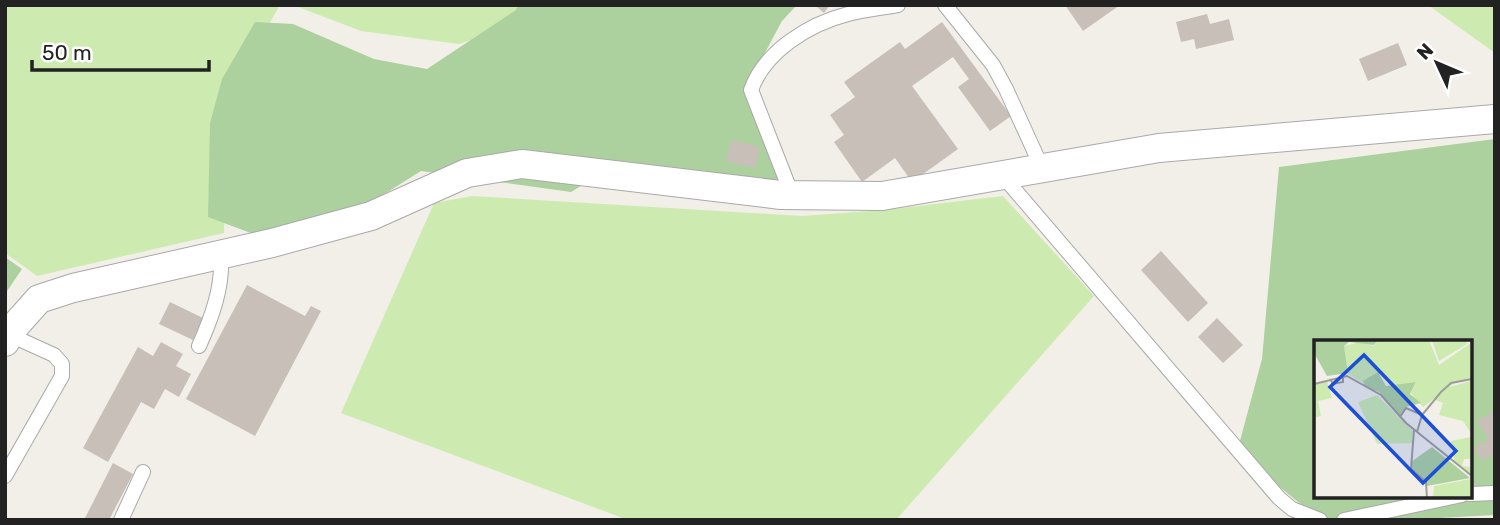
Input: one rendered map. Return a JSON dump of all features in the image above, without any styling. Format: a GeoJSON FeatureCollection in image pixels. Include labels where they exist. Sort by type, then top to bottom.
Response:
{"type":"FeatureCollection","features":[{"type":"Feature","properties":{"kind":"street"},"geometry":{"type":"LineString","coordinates":[[7,339],[38,299],[73,288],[220,255],[371,216],[467,173],[522,164],[792,195],[882,196],[1159,148],[1495,119]]}},
{"type":"Feature","properties":{"kind":"lane"},"geometry":{"type":"LineString","coordinates":[[792,195],[751,90],[757,75],[781,48],[818,25],[848,14],[898,5]]}},
{"type":"Feature","properties":{"kind":"lane"},"geometry":{"type":"LineString","coordinates":[[945,5],[993,65],[1042,168]]}},
{"type":"Feature","properties":{"kind":"lane"},"geometry":{"type":"LineString","coordinates":[[1002,175],[1279,498],[1292,509],[1320,520]]}},
{"type":"Feature","properties":{"kind":"lane"},"geometry":{"type":"LineString","coordinates":[[199,346],[211,318],[218,291],[220,255]]}},
{"type":"Feature","properties":{"kind":"lane"},"geometry":{"type":"LineString","coordinates":[[5,476],[62,376],[62,363],[54,355],[7,339]]}},
{"type":"Feature","properties":{"kind":"lane"},"geometry":{"type":"LineString","coordinates":[[121,520],[143,472]]}},
{"type":"Feature","properties":{"kind":"lane"},"geometry":{"type":"LineString","coordinates":[[1472,494],[1495,493]]}},
{"type":"Feature","properties":{"kind":"lane"},"geometry":{"type":"LineString","coordinates":[[1344,520],[1453,497]]}},
{"type":"Feature","properties":{"kind":"green space"},"geometry":{"type":"Polygon","coordinates":[[[5,5],[280,5],[227,97],[224,233],[37,276],[5,253],[5,5]]]}},
{"type":"Feature","properties":{"kind":"green space"},"geometry":{"type":"Polygon","coordinates":[[[293,5],[539,5],[535,20],[459,44],[361,31],[293,5]]]}},
{"type":"Feature","properties":{"kind":"green space"},"geometry":{"type":"Polygon","coordinates":[[[518,5],[797,5],[782,21],[753,75],[782,182],[622,161],[571,192],[421,171],[354,213],[267,239],[208,217],[210,123],[222,79],[255,22],[293,24],[374,59],[427,69],[516,10],[518,5]]]}},
{"type":"Feature","properties":{"kind":"green space"},"geometry":{"type":"Polygon","coordinates":[[[1428,5],[1495,5],[1495,53],[1428,5]]]}},
{"type":"Feature","properties":{"kind":"green space"},"geometry":{"type":"Polygon","coordinates":[[[1495,139],[1495,515],[1402,520],[1320,520],[1237,452],[1262,359],[1279,167],[1495,139]]]}},
{"type":"Feature","properties":{"kind":"green space"},"geometry":{"type":"Polygon","coordinates":[[[472,196],[802,216],[884,210],[1003,196],[1094,296],[896,520],[628,520],[341,413],[434,203],[472,196]]]}},
{"type":"Feature","properties":{"kind":"green space"},"geometry":{"type":"Polygon","coordinates":[[[5,257],[22,269],[5,294],[5,257]]]}},
{"type":"Feature","properties":{"kind":"building"},"geometry":{"type":"Polygon","coordinates":[[[818,5],[830,5],[824,13],[818,5]]]}},
{"type":"Feature","properties":{"kind":"building"},"geometry":{"type":"Polygon","coordinates":[[[1065,5],[1120,5],[1083,31],[1065,5]]]}},
{"type":"Feature","properties":{"kind":"building"},"geometry":{"type":"Polygon","coordinates":[[[1207,14],[1210,24],[1229,19],[1234,40],[1196,49],[1194,39],[1181,42],[1176,22],[1207,14]]]}},
{"type":"Feature","properties":{"kind":"building"},"geometry":{"type":"Polygon","coordinates":[[[942,22],[1011,116],[990,131],[958,87],[969,79],[953,57],[912,86],[958,149],[912,182],[895,158],[862,182],[834,142],[844,135],[830,115],[855,97],[844,82],[900,42],[905,49],[942,22]]]}},
{"type":"Feature","properties":{"kind":"building"},"geometry":{"type":"Polygon","coordinates":[[[1398,43],[1407,65],[1368,81],[1359,59],[1398,43]]]}},
{"type":"Feature","properties":{"kind":"building"},"geometry":{"type":"Polygon","coordinates":[[[731,140],[760,147],[755,168],[726,161],[731,140]]]}},
{"type":"Feature","properties":{"kind":"building"},"geometry":{"type":"Polygon","coordinates":[[[1161,251],[1208,303],[1188,322],[1141,270],[1161,251]]]}},
{"type":"Feature","properties":{"kind":"building"},"geometry":{"type":"Polygon","coordinates":[[[247,285],[305,316],[311,306],[321,311],[255,436],[186,399],[247,285]]]}},
{"type":"Feature","properties":{"kind":"building"},"geometry":{"type":"Polygon","coordinates":[[[170,302],[203,318],[193,340],[159,324],[170,302]]]}},
{"type":"Feature","properties":{"kind":"building"},"geometry":{"type":"Polygon","coordinates":[[[1217,318],[1243,345],[1223,363],[1198,337],[1217,318]]]}},
{"type":"Feature","properties":{"kind":"building"},"geometry":{"type":"Polygon","coordinates":[[[161,342],[183,354],[176,366],[191,374],[179,397],[165,389],[154,409],[141,402],[108,462],[83,448],[138,347],[153,356],[161,342]]]}},
{"type":"Feature","properties":{"kind":"building"},"geometry":{"type":"Polygon","coordinates":[[[1495,410],[1495,453],[1482,461],[1474,448],[1488,439],[1477,421],[1495,410]]]}},
{"type":"Feature","properties":{"kind":"building"},"geometry":{"type":"Polygon","coordinates":[[[113,463],[133,474],[109,520],[84,520],[113,463]]]}}]}
